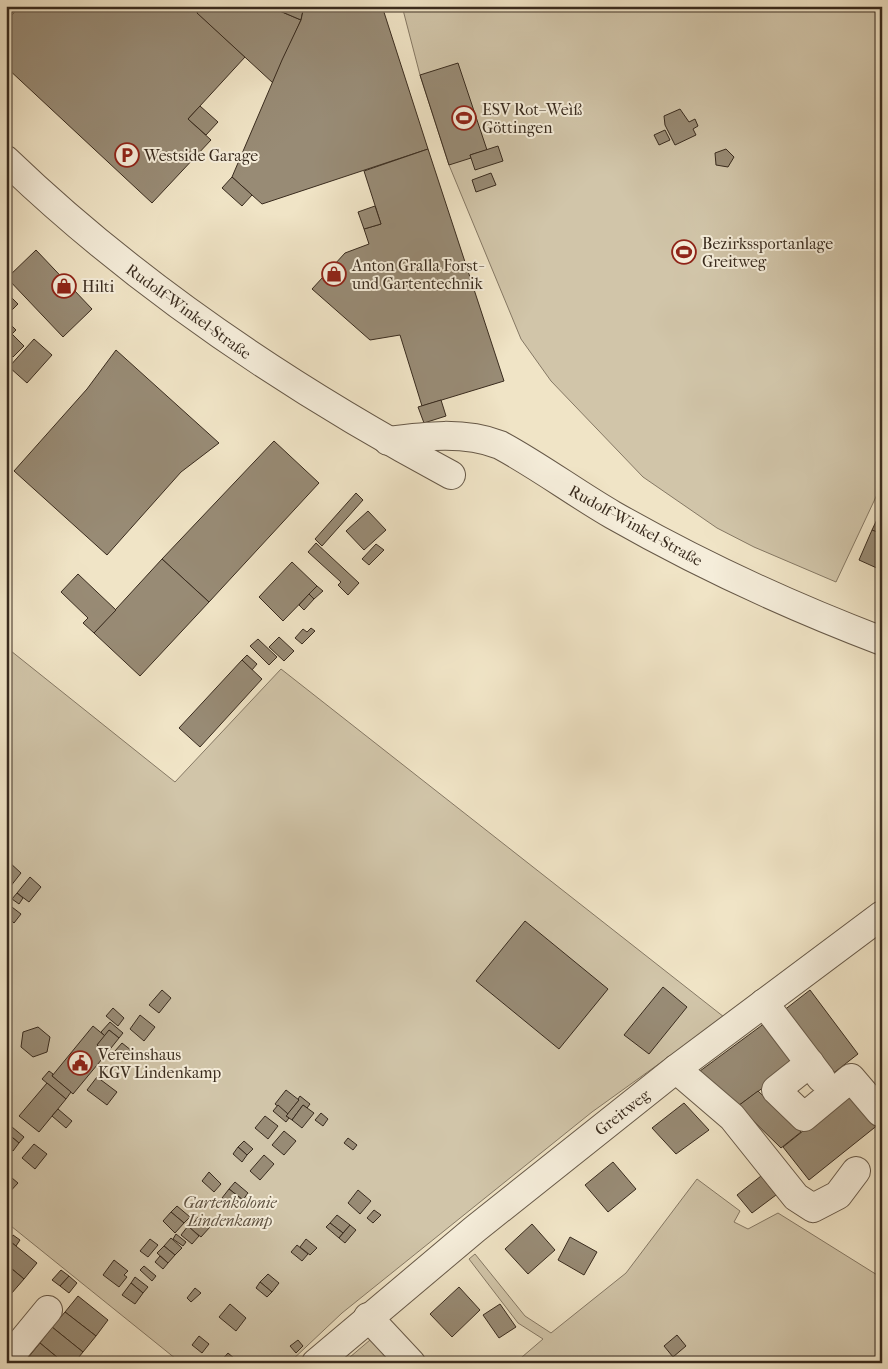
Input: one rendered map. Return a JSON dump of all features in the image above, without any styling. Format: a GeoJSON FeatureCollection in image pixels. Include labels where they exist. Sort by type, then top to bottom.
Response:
{"type":"FeatureCollection","features":[{"type":"Feature","properties":{"kind":"street","name":"Rudolf-Winkel-Straße"},"geometry":{"type":"LineString","coordinates":[[6,160],[90,235],[159,290],[245,352],[388,441],[451,475]]}},
{"type":"Feature","properties":{"kind":"street","name":"Rudolf-Winkel-Straße"},"geometry":{"type":"LineString","coordinates":[[388,441],[419,437],[460,436],[482,439],[500,445],[612,515],[672,547],[800,608],[882,641]]}},
{"type":"Feature","properties":{"kind":"street","name":"Greitweg"},"geometry":{"type":"LineString","coordinates":[[316,1363],[368,1317],[475,1229],[676,1069],[882,915]]}},
{"type":"Feature","properties":{"kind":"street"},"geometry":{"type":"LineString","coordinates":[[764,1003],[832,1093]]}},
{"type":"Feature","properties":{"kind":"street"},"geometry":{"type":"LineString","coordinates":[[810,1063],[776,1090],[804,1117],[851,1078],[882,1112]]}},
{"type":"Feature","properties":{"kind":"street"},"geometry":{"type":"LineString","coordinates":[[676,1069],[732,1117],[796,1197],[813,1208],[838,1195],[856,1171]]}},
{"type":"Feature","properties":{"kind":"street"},"geometry":{"type":"LineString","coordinates":[[6,1362],[48,1310]]}},
{"type":"Feature","properties":{"kind":"street"},"geometry":{"type":"LineString","coordinates":[[368,1317],[411,1363]]}},
{"type":"Feature","properties":{"kind":"green space","name":"Bezirkssportanlage Greitweg"},"geometry":{"type":"Polygon","coordinates":[[[402,6],[882,6],[882,484],[836,582],[754,547],[717,528],[643,477],[551,381],[521,339],[449,165],[420,75],[402,6]]]}},
{"type":"Feature","properties":{"kind":"green space","name":"Gartenkolonie Lindenkamp"},"geometry":{"type":"Polygon","coordinates":[[[6,647],[175,782],[281,669],[724,1017],[592,1112],[342,1313],[289,1363],[181,1363],[6,1222],[6,647]]]}},
{"type":"Feature","properties":{"kind":"green space"},"geometry":{"type":"Polygon","coordinates":[[[697,1179],[740,1211],[734,1222],[748,1229],[778,1213],[882,1278],[882,1363],[515,1363],[543,1339],[518,1323],[469,1259],[475,1254],[525,1316],[551,1333],[626,1273],[697,1179]]]}},
{"type":"Feature","properties":{"kind":"green space"},"geometry":{"type":"Polygon","coordinates":[[[370,1340],[376,1342],[394,1363],[343,1363],[370,1340]]]}},
{"type":"Feature","properties":{"kind":"building"},"geometry":{"type":"Polygon","coordinates":[[[20,6],[190,6],[245,57],[188,119],[211,140],[152,203],[6,67],[6,21],[20,6]]]}},
{"type":"Feature","properties":{"kind":"building"},"geometry":{"type":"Polygon","coordinates":[[[203,6],[268,6],[301,20],[273,83],[197,13],[203,6]]]}},
{"type":"Feature","properties":{"kind":"building"},"geometry":{"type":"Polygon","coordinates":[[[268,6],[304,6],[301,20],[268,6]]]}},
{"type":"Feature","properties":{"kind":"building"},"geometry":{"type":"Polygon","coordinates":[[[304,6],[382,6],[428,149],[262,204],[232,177],[301,20],[304,6]]]}},
{"type":"Feature","properties":{"kind":"building"},"geometry":{"type":"Polygon","coordinates":[[[458,63],[487,150],[470,155],[471,158],[449,165],[420,75],[458,63]]]}},
{"type":"Feature","properties":{"kind":"building"},"geometry":{"type":"Polygon","coordinates":[[[200,106],[218,122],[206,135],[188,119],[200,106]]]}},
{"type":"Feature","properties":{"kind":"building"},"geometry":{"type":"Polygon","coordinates":[[[680,109],[689,122],[695,119],[698,126],[693,129],[696,135],[675,145],[665,125],[664,116],[680,109]]]}},
{"type":"Feature","properties":{"kind":"building"},"geometry":{"type":"Polygon","coordinates":[[[665,130],[670,140],[659,145],[654,135],[665,130]]]}},
{"type":"Feature","properties":{"kind":"building"},"geometry":{"type":"Polygon","coordinates":[[[498,146],[503,161],[475,170],[470,155],[498,146]]]}},
{"type":"Feature","properties":{"kind":"building"},"geometry":{"type":"Polygon","coordinates":[[[428,149],[504,381],[422,406],[400,335],[370,340],[312,289],[345,253],[369,244],[364,229],[381,224],[364,171],[428,149]]]}},
{"type":"Feature","properties":{"kind":"building"},"geometry":{"type":"Polygon","coordinates":[[[726,149],[734,157],[728,167],[716,165],[715,153],[726,149]]]}},
{"type":"Feature","properties":{"kind":"building"},"geometry":{"type":"Polygon","coordinates":[[[491,173],[496,185],[476,192],[472,180],[491,173]]]}},
{"type":"Feature","properties":{"kind":"building"},"geometry":{"type":"Polygon","coordinates":[[[232,177],[252,195],[242,206],[222,188],[232,177]]]}},
{"type":"Feature","properties":{"kind":"building"},"geometry":{"type":"Polygon","coordinates":[[[375,206],[381,224],[364,229],[358,212],[375,206]]]}},
{"type":"Feature","properties":{"kind":"building"},"geometry":{"type":"Polygon","coordinates":[[[36,250],[92,309],[63,337],[7,278],[36,250]]]}},
{"type":"Feature","properties":{"kind":"building"},"geometry":{"type":"Polygon","coordinates":[[[68,276],[76,285],[72,289],[64,279],[68,276]]]}},
{"type":"Feature","properties":{"kind":"building"},"geometry":{"type":"Polygon","coordinates":[[[6,292],[18,304],[6,316],[6,292]]]}},
{"type":"Feature","properties":{"kind":"building"},"geometry":{"type":"Polygon","coordinates":[[[6,320],[16,330],[12,334],[24,346],[13,357],[6,350],[6,320]]]}},
{"type":"Feature","properties":{"kind":"building"},"geometry":{"type":"Polygon","coordinates":[[[34,339],[52,355],[27,383],[9,367],[34,339]]]}},
{"type":"Feature","properties":{"kind":"building"},"geometry":{"type":"Polygon","coordinates":[[[116,350],[219,443],[181,472],[107,555],[14,471],[87,389],[116,350]]]}},
{"type":"Feature","properties":{"kind":"building"},"geometry":{"type":"Polygon","coordinates":[[[441,400],[446,416],[424,423],[418,407],[441,400]]]}},
{"type":"Feature","properties":{"kind":"building"},"geometry":{"type":"Polygon","coordinates":[[[274,441],[319,483],[209,602],[162,559],[274,441]]]}},
{"type":"Feature","properties":{"kind":"building"},"geometry":{"type":"Polygon","coordinates":[[[356,493],[363,500],[322,546],[315,539],[356,493]]]}},
{"type":"Feature","properties":{"kind":"building"},"geometry":{"type":"Polygon","coordinates":[[[882,509],[882,534],[872,530],[882,509]]]}},
{"type":"Feature","properties":{"kind":"building"},"geometry":{"type":"Polygon","coordinates":[[[368,511],[386,530],[364,550],[346,531],[368,511]]]}},
{"type":"Feature","properties":{"kind":"building"},"geometry":{"type":"Polygon","coordinates":[[[872,530],[882,534],[882,564],[879,569],[859,560],[872,530]]]}},
{"type":"Feature","properties":{"kind":"building"},"geometry":{"type":"Polygon","coordinates":[[[316,543],[359,583],[348,595],[338,585],[341,582],[308,552],[316,543]]]}},
{"type":"Feature","properties":{"kind":"building"},"geometry":{"type":"Polygon","coordinates":[[[376,544],[384,550],[369,565],[362,559],[376,544]]]}},
{"type":"Feature","properties":{"kind":"building"},"geometry":{"type":"Polygon","coordinates":[[[162,559],[209,602],[140,676],[94,633],[162,559]]]}},
{"type":"Feature","properties":{"kind":"building"},"geometry":{"type":"Polygon","coordinates":[[[292,562],[317,586],[283,621],[259,597],[292,562]]]}},
{"type":"Feature","properties":{"kind":"building"},"geometry":{"type":"Polygon","coordinates":[[[78,574],[116,610],[94,633],[83,623],[88,618],[61,592],[78,574]]]}},
{"type":"Feature","properties":{"kind":"building"},"geometry":{"type":"Polygon","coordinates":[[[317,586],[323,591],[314,599],[309,594],[317,586]]]}},
{"type":"Feature","properties":{"kind":"building"},"geometry":{"type":"Polygon","coordinates":[[[309,594],[314,599],[304,610],[299,605],[309,594]]]}},
{"type":"Feature","properties":{"kind":"building"},"geometry":{"type":"Polygon","coordinates":[[[311,628],[315,631],[302,644],[295,638],[303,629],[307,632],[311,628]]]}},
{"type":"Feature","properties":{"kind":"building"},"geometry":{"type":"Polygon","coordinates":[[[279,637],[294,651],[284,661],[269,647],[279,637]]]}},
{"type":"Feature","properties":{"kind":"building"},"geometry":{"type":"Polygon","coordinates":[[[258,639],[277,657],[269,665],[250,646],[258,639]]]}},
{"type":"Feature","properties":{"kind":"building"},"geometry":{"type":"Polygon","coordinates":[[[247,655],[257,664],[252,670],[242,660],[247,655]]]}},
{"type":"Feature","properties":{"kind":"building"},"geometry":{"type":"Polygon","coordinates":[[[242,660],[262,679],[200,747],[179,728],[242,660]]]}},
{"type":"Feature","properties":{"kind":"building"},"geometry":{"type":"Polygon","coordinates":[[[9,862],[21,873],[10,887],[6,884],[6,865],[9,862]]]}},
{"type":"Feature","properties":{"kind":"building"},"geometry":{"type":"Polygon","coordinates":[[[30,877],[41,887],[29,902],[17,893],[30,877]]]}},
{"type":"Feature","properties":{"kind":"building"},"geometry":{"type":"Polygon","coordinates":[[[17,893],[23,898],[19,904],[12,899],[17,893]]]}},
{"type":"Feature","properties":{"kind":"building"},"geometry":{"type":"Polygon","coordinates":[[[8,904],[21,914],[14,923],[6,916],[6,906],[8,904]]]}},
{"type":"Feature","properties":{"kind":"building"},"geometry":{"type":"Polygon","coordinates":[[[525,921],[608,989],[559,1049],[476,981],[525,921]]]}},
{"type":"Feature","properties":{"kind":"building"},"geometry":{"type":"Polygon","coordinates":[[[663,987],[687,1007],[649,1054],[624,1035],[663,987]]]}},
{"type":"Feature","properties":{"kind":"building"},"geometry":{"type":"Polygon","coordinates":[[[162,990],[171,998],[159,1013],[149,1005],[162,990]]]}},
{"type":"Feature","properties":{"kind":"building"},"geometry":{"type":"Polygon","coordinates":[[[810,990],[858,1054],[831,1075],[783,1011],[810,990]]]}},
{"type":"Feature","properties":{"kind":"building"},"geometry":{"type":"Polygon","coordinates":[[[113,1008],[124,1018],[118,1026],[106,1016],[113,1008]]]}},
{"type":"Feature","properties":{"kind":"building"},"geometry":{"type":"Polygon","coordinates":[[[140,1015],[155,1027],[144,1041],[130,1029],[140,1015]]]}},
{"type":"Feature","properties":{"kind":"building"},"geometry":{"type":"Polygon","coordinates":[[[769,1020],[801,1060],[738,1106],[700,1071],[769,1020]]]}},
{"type":"Feature","properties":{"kind":"building"},"geometry":{"type":"Polygon","coordinates":[[[110,1022],[123,1033],[119,1038],[109,1030],[105,1036],[101,1032],[110,1022]]]}},
{"type":"Feature","properties":{"kind":"building","name":"Vereinshaus KGV Lindenkamp"},"geometry":{"type":"Polygon","coordinates":[[[93,1026],[105,1036],[97,1045],[107,1053],[73,1094],[52,1076],[93,1026]]]}},
{"type":"Feature","properties":{"kind":"building"},"geometry":{"type":"Polygon","coordinates":[[[38,1027],[50,1037],[47,1052],[33,1057],[21,1047],[23,1032],[38,1027]]]}},
{"type":"Feature","properties":{"kind":"building"},"geometry":{"type":"Polygon","coordinates":[[[109,1030],[119,1038],[107,1053],[97,1045],[109,1030]]]}},
{"type":"Feature","properties":{"kind":"building"},"geometry":{"type":"Polygon","coordinates":[[[122,1043],[132,1051],[126,1059],[115,1051],[122,1043]]]}},
{"type":"Feature","properties":{"kind":"building"},"geometry":{"type":"Polygon","coordinates":[[[49,1071],[53,1074],[52,1076],[71,1092],[66,1099],[42,1079],[49,1071]]]}},
{"type":"Feature","properties":{"kind":"building"},"geometry":{"type":"Polygon","coordinates":[[[97,1077],[117,1092],[107,1105],[87,1090],[97,1077]]]}},
{"type":"Feature","properties":{"kind":"building"},"geometry":{"type":"Polygon","coordinates":[[[47,1083],[66,1099],[39,1132],[19,1116],[47,1083]]]}},
{"type":"Feature","properties":{"kind":"building"},"geometry":{"type":"Polygon","coordinates":[[[286,1090],[299,1100],[288,1114],[275,1104],[286,1090]]]}},
{"type":"Feature","properties":{"kind":"building"},"geometry":{"type":"Polygon","coordinates":[[[758,1091],[801,1132],[781,1148],[738,1106],[758,1091]]]}},
{"type":"Feature","properties":{"kind":"building"},"geometry":{"type":"Polygon","coordinates":[[[853,1091],[879,1124],[809,1180],[783,1147],[853,1091]]]}},
{"type":"Feature","properties":{"kind":"building"},"geometry":{"type":"Polygon","coordinates":[[[300,1096],[310,1104],[307,1108],[303,1105],[292,1120],[286,1116],[300,1096]]]}},
{"type":"Feature","properties":{"kind":"building"},"geometry":{"type":"Polygon","coordinates":[[[684,1103],[709,1130],[676,1154],[652,1128],[684,1103]]]}},
{"type":"Feature","properties":{"kind":"building"},"geometry":{"type":"Polygon","coordinates":[[[278,1105],[288,1114],[286,1116],[289,1118],[286,1122],[273,1111],[278,1105]]]}},
{"type":"Feature","properties":{"kind":"building"},"geometry":{"type":"Polygon","coordinates":[[[303,1105],[314,1113],[302,1128],[292,1120],[303,1105]]]}},
{"type":"Feature","properties":{"kind":"building"},"geometry":{"type":"Polygon","coordinates":[[[58,1109],[72,1121],[66,1128],[52,1116],[58,1109]]]}},
{"type":"Feature","properties":{"kind":"building"},"geometry":{"type":"Polygon","coordinates":[[[321,1113],[328,1119],[323,1126],[315,1120],[321,1113]]]}},
{"type":"Feature","properties":{"kind":"building"},"geometry":{"type":"Polygon","coordinates":[[[265,1116],[278,1126],[268,1139],[255,1128],[265,1116]]]}},
{"type":"Feature","properties":{"kind":"building"},"geometry":{"type":"Polygon","coordinates":[[[12,1127],[24,1137],[19,1143],[7,1133],[12,1127]]]}},
{"type":"Feature","properties":{"kind":"building"},"geometry":{"type":"Polygon","coordinates":[[[284,1131],[296,1141],[284,1155],[272,1145],[284,1131]]]}},
{"type":"Feature","properties":{"kind":"building"},"geometry":{"type":"Polygon","coordinates":[[[7,1133],[19,1143],[13,1151],[6,1146],[7,1133]]]}},
{"type":"Feature","properties":{"kind":"building"},"geometry":{"type":"Polygon","coordinates":[[[348,1138],[357,1145],[353,1150],[344,1143],[348,1138]]]}},
{"type":"Feature","properties":{"kind":"building"},"geometry":{"type":"Polygon","coordinates":[[[244,1141],[253,1149],[247,1155],[238,1147],[244,1141]]]}},
{"type":"Feature","properties":{"kind":"building"},"geometry":{"type":"Polygon","coordinates":[[[34,1144],[47,1154],[35,1169],[22,1158],[34,1144]]]}},
{"type":"Feature","properties":{"kind":"building"},"geometry":{"type":"Polygon","coordinates":[[[238,1147],[247,1155],[242,1162],[233,1154],[238,1147]]]}},
{"type":"Feature","properties":{"kind":"building"},"geometry":{"type":"Polygon","coordinates":[[[264,1155],[274,1164],[260,1180],[250,1171],[264,1155]]]}},
{"type":"Feature","properties":{"kind":"building"},"geometry":{"type":"Polygon","coordinates":[[[613,1162],[636,1189],[608,1212],[585,1185],[613,1162]]]}},
{"type":"Feature","properties":{"kind":"building"},"geometry":{"type":"Polygon","coordinates":[[[209,1172],[221,1184],[214,1192],[202,1181],[209,1172]]]}},
{"type":"Feature","properties":{"kind":"building"},"geometry":{"type":"Polygon","coordinates":[[[6,1173],[18,1183],[6,1196],[6,1173]]]}},
{"type":"Feature","properties":{"kind":"building"},"geometry":{"type":"Polygon","coordinates":[[[761,1176],[776,1195],[752,1213],[737,1195],[761,1176]]]}},
{"type":"Feature","properties":{"kind":"building"},"geometry":{"type":"Polygon","coordinates":[[[235,1182],[248,1193],[243,1200],[229,1189],[235,1182]]]}},
{"type":"Feature","properties":{"kind":"building"},"geometry":{"type":"Polygon","coordinates":[[[229,1189],[243,1200],[236,1208],[222,1198],[229,1189]]]}},
{"type":"Feature","properties":{"kind":"building"},"geometry":{"type":"Polygon","coordinates":[[[358,1190],[371,1201],[360,1214],[348,1203],[358,1190]]]}},
{"type":"Feature","properties":{"kind":"building"},"geometry":{"type":"Polygon","coordinates":[[[177,1206],[190,1217],[184,1223],[171,1212],[177,1206]]]}},
{"type":"Feature","properties":{"kind":"building"},"geometry":{"type":"Polygon","coordinates":[[[374,1210],[381,1215],[373,1223],[367,1218],[374,1210]]]}},
{"type":"Feature","properties":{"kind":"building"},"geometry":{"type":"Polygon","coordinates":[[[171,1212],[184,1223],[175,1233],[163,1221],[171,1212]]]}},
{"type":"Feature","properties":{"kind":"building"},"geometry":{"type":"Polygon","coordinates":[[[337,1215],[350,1225],[343,1233],[330,1223],[337,1215]]]}},
{"type":"Feature","properties":{"kind":"building"},"geometry":{"type":"Polygon","coordinates":[[[198,1217],[210,1227],[201,1237],[190,1228],[198,1217]]]}},
{"type":"Feature","properties":{"kind":"building"},"geometry":{"type":"Polygon","coordinates":[[[330,1223],[343,1233],[339,1238],[326,1227],[330,1223]]]}},
{"type":"Feature","properties":{"kind":"building"},"geometry":{"type":"Polygon","coordinates":[[[532,1224],[555,1250],[528,1274],[505,1249],[532,1224]]]}},
{"type":"Feature","properties":{"kind":"building"},"geometry":{"type":"Polygon","coordinates":[[[350,1225],[356,1230],[345,1243],[339,1238],[350,1225]]]}},
{"type":"Feature","properties":{"kind":"building"},"geometry":{"type":"Polygon","coordinates":[[[188,1226],[199,1236],[192,1244],[181,1235],[188,1226]]]}},
{"type":"Feature","properties":{"kind":"building"},"geometry":{"type":"Polygon","coordinates":[[[176,1234],[186,1242],[183,1246],[173,1239],[176,1234]]]}},
{"type":"Feature","properties":{"kind":"building"},"geometry":{"type":"Polygon","coordinates":[[[13,1235],[20,1240],[16,1246],[9,1241],[13,1235]]]}},
{"type":"Feature","properties":{"kind":"building"},"geometry":{"type":"Polygon","coordinates":[[[570,1237],[597,1252],[584,1275],[558,1260],[570,1237]]]}},
{"type":"Feature","properties":{"kind":"building"},"geometry":{"type":"Polygon","coordinates":[[[6,1238],[37,1263],[24,1279],[6,1264],[6,1238]]]}},
{"type":"Feature","properties":{"kind":"building"},"geometry":{"type":"Polygon","coordinates":[[[171,1238],[182,1248],[175,1255],[164,1246],[171,1238]]]}},
{"type":"Feature","properties":{"kind":"building"},"geometry":{"type":"Polygon","coordinates":[[[150,1239],[158,1245],[148,1257],[140,1251],[150,1239]]]}},
{"type":"Feature","properties":{"kind":"building"},"geometry":{"type":"Polygon","coordinates":[[[306,1239],[317,1248],[310,1255],[300,1247],[306,1239]]]}},
{"type":"Feature","properties":{"kind":"building"},"geometry":{"type":"Polygon","coordinates":[[[297,1245],[308,1254],[302,1261],[291,1252],[297,1245]]]}},
{"type":"Feature","properties":{"kind":"building"},"geometry":{"type":"Polygon","coordinates":[[[164,1246],[175,1255],[168,1263],[157,1253],[164,1246]]]}},
{"type":"Feature","properties":{"kind":"building"},"geometry":{"type":"Polygon","coordinates":[[[160,1256],[168,1263],[163,1269],[155,1262],[160,1256]]]}},
{"type":"Feature","properties":{"kind":"building"},"geometry":{"type":"Polygon","coordinates":[[[114,1260],[128,1271],[124,1275],[127,1277],[119,1287],[103,1275],[114,1260]]]}},
{"type":"Feature","properties":{"kind":"building"},"geometry":{"type":"Polygon","coordinates":[[[6,1264],[24,1279],[11,1294],[6,1291],[6,1264]]]}},
{"type":"Feature","properties":{"kind":"building"},"geometry":{"type":"Polygon","coordinates":[[[144,1266],[156,1276],[152,1281],[140,1270],[144,1266]]]}},
{"type":"Feature","properties":{"kind":"building"},"geometry":{"type":"Polygon","coordinates":[[[61,1270],[69,1276],[60,1286],[52,1280],[61,1270]]]}},
{"type":"Feature","properties":{"kind":"building"},"geometry":{"type":"Polygon","coordinates":[[[268,1274],[279,1283],[272,1292],[260,1282],[268,1274]]]}},
{"type":"Feature","properties":{"kind":"building"},"geometry":{"type":"Polygon","coordinates":[[[69,1276],[77,1283],[69,1293],[60,1286],[69,1276]]]}},
{"type":"Feature","properties":{"kind":"building"},"geometry":{"type":"Polygon","coordinates":[[[135,1277],[148,1287],[143,1293],[131,1283],[135,1277]]]}},
{"type":"Feature","properties":{"kind":"building"},"geometry":{"type":"Polygon","coordinates":[[[260,1282],[272,1292],[267,1297],[256,1288],[260,1282]]]}},
{"type":"Feature","properties":{"kind":"building"},"geometry":{"type":"Polygon","coordinates":[[[131,1283],[143,1293],[135,1304],[122,1295],[131,1283]]]}},
{"type":"Feature","properties":{"kind":"building"},"geometry":{"type":"Polygon","coordinates":[[[459,1287],[480,1310],[452,1337],[430,1314],[459,1287]]]}},
{"type":"Feature","properties":{"kind":"building"},"geometry":{"type":"Polygon","coordinates":[[[195,1288],[201,1293],[191,1302],[187,1298],[195,1288]]]}},
{"type":"Feature","properties":{"kind":"building"},"geometry":{"type":"Polygon","coordinates":[[[78,1296],[108,1320],[96,1336],[65,1312],[78,1296]]]}},
{"type":"Feature","properties":{"kind":"building"},"geometry":{"type":"Polygon","coordinates":[[[230,1304],[246,1318],[236,1331],[219,1317],[230,1304]]]}},
{"type":"Feature","properties":{"kind":"building"},"geometry":{"type":"Polygon","coordinates":[[[500,1304],[516,1327],[499,1338],[483,1315],[500,1304]]]}},
{"type":"Feature","properties":{"kind":"building"},"geometry":{"type":"Polygon","coordinates":[[[65,1312],[96,1336],[83,1352],[52,1327],[65,1312]]]}},
{"type":"Feature","properties":{"kind":"building"},"geometry":{"type":"Polygon","coordinates":[[[52,1327],[83,1352],[74,1363],[64,1363],[40,1343],[52,1327]]]}},
{"type":"Feature","properties":{"kind":"building"},"geometry":{"type":"Polygon","coordinates":[[[677,1335],[686,1346],[673,1357],[664,1346],[677,1335]]]}},
{"type":"Feature","properties":{"kind":"building"},"geometry":{"type":"Polygon","coordinates":[[[199,1336],[209,1344],[202,1353],[192,1345],[199,1336]]]}},
{"type":"Feature","properties":{"kind":"building"},"geometry":{"type":"Polygon","coordinates":[[[298,1340],[303,1346],[296,1353],[290,1346],[298,1340]]]}},
{"type":"Feature","properties":{"kind":"building"},"geometry":{"type":"Polygon","coordinates":[[[40,1343],[64,1363],[32,1363],[27,1359],[40,1343]]]}},
{"type":"Feature","properties":{"kind":"building"},"geometry":{"type":"Polygon","coordinates":[[[228,1353],[235,1359],[232,1363],[221,1363],[220,1362],[228,1353]]]}},
{"type":"Feature","properties":{"kind":"place","name":"ESV Rot–Weìß Göttingen"},"geometry":{"type":"Point","coordinates":[464,118]}},
{"type":"Feature","properties":{"kind":"place","name":"Westside Garage"},"geometry":{"type":"Point","coordinates":[127,155]}},
{"type":"Feature","properties":{"kind":"place","name":"Bezirkssportanlage Greitweg"},"geometry":{"type":"Point","coordinates":[684,252]}},
{"type":"Feature","properties":{"kind":"place","name":"Anton Gralla Forst- und Gartentechnik"},"geometry":{"type":"Point","coordinates":[334,274]}},
{"type":"Feature","properties":{"kind":"place","name":"Hilti"},"geometry":{"type":"Point","coordinates":[64,286]}},
{"type":"Feature","properties":{"kind":"place","name":"Vereinshaus KGV Lindenkamp"},"geometry":{"type":"Point","coordinates":[80,1063]}}]}
